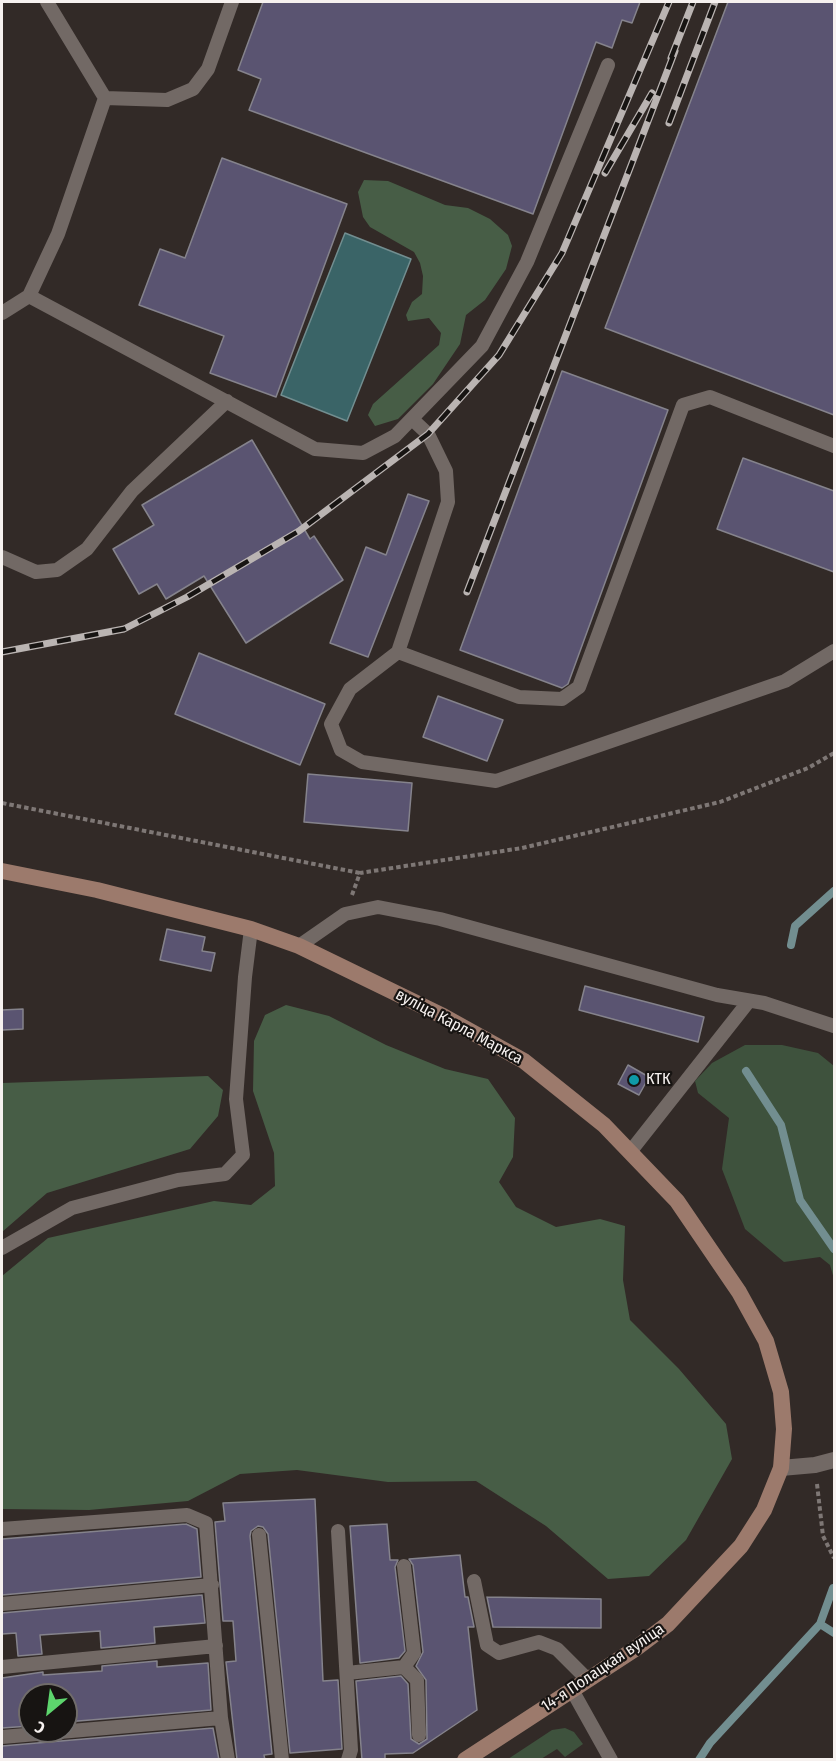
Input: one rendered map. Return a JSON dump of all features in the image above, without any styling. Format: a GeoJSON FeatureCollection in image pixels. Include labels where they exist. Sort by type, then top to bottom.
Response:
{"type":"FeatureCollection","features":[{"type":"Feature","properties":{"kind":"main road","name":"вуліца Карла Маркса"},"geometry":{"type":"LineString","coordinates":[[2,871],[96,890],[251,930],[299,946],[443,1016],[524,1061],[604,1125],[677,1201],[739,1292],[766,1341],[781,1392],[784,1429],[781,1468]]}},
{"type":"Feature","properties":{"kind":"main road","name":"14-я Полацкая вуліца"},"geometry":{"type":"LineString","coordinates":[[465,1760],[588,1680],[668,1624],[734,1554],[764,1510],[781,1468]]}},
{"type":"Feature","properties":{"kind":"street"},"geometry":{"type":"LineString","coordinates":[[781,1468],[815,1465],[834,1460]]}},
{"type":"Feature","properties":{"kind":"lane"},"geometry":{"type":"LineString","coordinates":[[47,2],[105,98]]}},
{"type":"Feature","properties":{"kind":"lane"},"geometry":{"type":"LineString","coordinates":[[105,98],[167,100],[193,88],[208,69],[232,2]]}},
{"type":"Feature","properties":{"kind":"lane"},"geometry":{"type":"LineString","coordinates":[[29,296],[315,449],[363,453],[395,436],[482,346],[526,262],[608,65]]}},
{"type":"Feature","properties":{"kind":"lane"},"geometry":{"type":"LineString","coordinates":[[2,313],[29,296],[58,234],[105,98]]}},
{"type":"Feature","properties":{"kind":"lane"},"geometry":{"type":"LineString","coordinates":[[398,652],[519,697],[562,699],[579,687],[683,405],[710,397],[834,446]]}},
{"type":"Feature","properties":{"kind":"lane"},"geometry":{"type":"LineString","coordinates":[[2,557],[36,572],[57,570],[87,549],[132,491],[227,401]]}},
{"type":"Feature","properties":{"kind":"lane"},"geometry":{"type":"LineString","coordinates":[[412,419],[428,434],[446,471],[448,502],[398,652],[350,688],[331,724],[341,750],[362,762],[496,781],[785,681],[834,651]]}},
{"type":"Feature","properties":{"kind":"lane"},"geometry":{"type":"LineString","coordinates":[[299,946],[345,914],[378,908],[440,919],[717,995],[749,1001],[834,1026]]}},
{"type":"Feature","properties":{"kind":"lane"},"geometry":{"type":"LineString","coordinates":[[2,1248],[72,1208],[178,1180],[225,1174],[243,1155],[236,1099],[244,977],[251,930]]}},
{"type":"Feature","properties":{"kind":"lane"},"geometry":{"type":"LineString","coordinates":[[630,1152],[749,1001]]}},
{"type":"Feature","properties":{"kind":"lane"},"geometry":{"type":"LineString","coordinates":[[2,1528],[187,1515],[206,1523],[221,1718],[228,1760]]}},
{"type":"Feature","properties":{"kind":"lane"},"geometry":{"type":"LineString","coordinates":[[338,1531],[351,1750],[348,1760]]}},
{"type":"Feature","properties":{"kind":"lane"},"geometry":{"type":"LineString","coordinates":[[259,1535],[282,1760]]}},
{"type":"Feature","properties":{"kind":"lane"},"geometry":{"type":"LineString","coordinates":[[347,1673],[404,1667],[414,1653],[404,1566]]}},
{"type":"Feature","properties":{"kind":"lane"},"geometry":{"type":"LineString","coordinates":[[474,1581],[487,1645],[499,1653],[539,1642],[557,1649],[588,1680]]}},
{"type":"Feature","properties":{"kind":"lane"},"geometry":{"type":"LineString","coordinates":[[2,1604],[212,1585]]}},
{"type":"Feature","properties":{"kind":"lane"},"geometry":{"type":"LineString","coordinates":[[2,1667],[216,1646]]}},
{"type":"Feature","properties":{"kind":"lane"},"geometry":{"type":"LineString","coordinates":[[404,1667],[417,1680],[419,1735]]}},
{"type":"Feature","properties":{"kind":"lane"},"geometry":{"type":"LineString","coordinates":[[572,1690],[611,1760]]}},
{"type":"Feature","properties":{"kind":"lane"},"geometry":{"type":"LineString","coordinates":[[2,1737],[221,1718]]}},
{"type":"Feature","properties":{"kind":"path"},"geometry":{"type":"LineString","coordinates":[[2,803],[360,873],[522,848],[720,802],[808,768],[834,753]]}},
{"type":"Feature","properties":{"kind":"path"},"geometry":{"type":"LineString","coordinates":[[345,914],[360,873]]}},
{"type":"Feature","properties":{"kind":"path"},"geometry":{"type":"LineString","coordinates":[[815,1465],[823,1536],[834,1558]]}},
{"type":"Feature","properties":{"kind":"green space"},"geometry":{"type":"Polygon","coordinates":[[[364,180],[388,181],[445,205],[468,208],[490,219],[508,235],[512,246],[506,269],[485,300],[466,315],[460,344],[433,384],[398,419],[375,426],[368,415],[373,404],[439,345],[441,333],[429,318],[408,321],[406,315],[412,302],[422,294],[423,276],[420,263],[414,252],[370,227],[363,217],[358,192],[364,180]]]}},
{"type":"Feature","properties":{"kind":"green space"},"geometry":{"type":"Polygon","coordinates":[[[286,1005],[329,1016],[386,1045],[445,1069],[488,1079],[515,1118],[513,1157],[499,1182],[516,1207],[556,1227],[600,1219],[625,1226],[623,1280],[630,1320],[679,1369],[726,1424],[732,1459],[686,1540],[649,1576],[608,1579],[546,1526],[476,1481],[388,1482],[297,1470],[240,1474],[188,1501],[89,1510],[2,1509],[2,1276],[48,1238],[214,1201],[251,1205],[275,1186],[274,1153],[253,1091],[254,1041],[265,1015],[286,1005]]]}},
{"type":"Feature","properties":{"kind":"green space"},"geometry":{"type":"Polygon","coordinates":[[[745,1045],[782,1045],[818,1053],[834,1066],[834,1279],[830,1265],[820,1257],[784,1262],[745,1229],[722,1169],[729,1118],[698,1093],[695,1081],[712,1063],[745,1045]]]}},
{"type":"Feature","properties":{"kind":"green space"},"geometry":{"type":"Polygon","coordinates":[[[208,1076],[223,1090],[218,1116],[190,1149],[47,1193],[2,1232],[2,1083],[208,1076]]]}},
{"type":"Feature","properties":{"kind":"green space"},"geometry":{"type":"Polygon","coordinates":[[[565,1728],[574,1732],[583,1744],[565,1757],[557,1749],[541,1759],[508,1759],[552,1730],[565,1728]]]}},
{"type":"Feature","properties":{"kind":"water"},"geometry":{"type":"Polygon","coordinates":[[[345,233],[411,259],[347,421],[281,395],[345,233]]]}},
{"type":"Feature","properties":{"kind":"building"},"geometry":{"type":"Polygon","coordinates":[[[263,2],[640,2],[632,23],[622,20],[612,48],[596,42],[533,214],[249,110],[261,79],[238,70],[263,2]]]}},
{"type":"Feature","properties":{"kind":"building"},"geometry":{"type":"Polygon","coordinates":[[[728,2],[834,2],[834,415],[605,328],[728,2]]]}},
{"type":"Feature","properties":{"kind":"building"},"geometry":{"type":"Polygon","coordinates":[[[222,158],[347,204],[276,397],[210,373],[224,336],[139,305],[160,249],[185,258],[222,158]]]}},
{"type":"Feature","properties":{"kind":"building"},"geometry":{"type":"Polygon","coordinates":[[[562,371],[668,410],[568,684],[562,688],[460,650],[562,371]]]}},
{"type":"Feature","properties":{"kind":"building"},"geometry":{"type":"Polygon","coordinates":[[[252,440],[310,539],[314,536],[343,580],[246,643],[204,576],[166,599],[157,584],[139,594],[113,549],[154,525],[142,505],[252,440]]]}},
{"type":"Feature","properties":{"kind":"building"},"geometry":{"type":"Polygon","coordinates":[[[743,458],[834,491],[834,572],[717,529],[743,458]]]}},
{"type":"Feature","properties":{"kind":"building"},"geometry":{"type":"Polygon","coordinates":[[[408,494],[429,501],[368,657],[330,643],[366,547],[386,555],[408,494]]]}},
{"type":"Feature","properties":{"kind":"building"},"geometry":{"type":"Polygon","coordinates":[[[199,653],[325,704],[300,765],[175,714],[199,653]]]}},
{"type":"Feature","properties":{"kind":"building"},"geometry":{"type":"Polygon","coordinates":[[[438,696],[503,720],[487,761],[423,737],[438,696]]]}},
{"type":"Feature","properties":{"kind":"building"},"geometry":{"type":"Polygon","coordinates":[[[308,774],[412,783],[408,831],[304,822],[308,774]]]}},
{"type":"Feature","properties":{"kind":"building"},"geometry":{"type":"Polygon","coordinates":[[[167,929],[205,937],[202,951],[215,953],[211,971],[160,960],[167,929]]]}},
{"type":"Feature","properties":{"kind":"building"},"geometry":{"type":"Polygon","coordinates":[[[585,986],[704,1017],[698,1042],[579,1010],[585,986]]]}},
{"type":"Feature","properties":{"kind":"building"},"geometry":{"type":"Polygon","coordinates":[[[23,1009],[23,1029],[2,1030],[2,1010],[23,1009]]]}},
{"type":"Feature","properties":{"kind":"building","name":"КТК"},"geometry":{"type":"Polygon","coordinates":[[[628,1065],[649,1077],[639,1095],[618,1084],[628,1065]]]}},
{"type":"Feature","properties":{"kind":"building"},"geometry":{"type":"Polygon","coordinates":[[[315,1499],[323,1681],[338,1680],[342,1749],[290,1753],[268,1534],[263,1527],[258,1526],[251,1531],[250,1536],[272,1754],[264,1755],[265,1760],[237,1760],[226,1662],[236,1661],[233,1621],[223,1621],[215,1522],[225,1521],[223,1503],[315,1499]]]}},
{"type":"Feature","properties":{"kind":"building"},"geometry":{"type":"Polygon","coordinates":[[[186,1524],[197,1529],[201,1577],[2,1595],[2,1539],[186,1524]]]}},
{"type":"Feature","properties":{"kind":"building"},"geometry":{"type":"Polygon","coordinates":[[[387,1524],[390,1560],[398,1560],[395,1567],[405,1651],[399,1658],[360,1663],[350,1526],[387,1524]]]}},
{"type":"Feature","properties":{"kind":"building"},"geometry":{"type":"Polygon","coordinates":[[[460,1555],[465,1597],[468,1597],[474,1627],[468,1627],[477,1710],[413,1753],[385,1754],[385,1760],[362,1760],[356,1681],[401,1676],[408,1684],[411,1739],[419,1744],[427,1739],[426,1680],[416,1666],[423,1652],[413,1565],[409,1559],[460,1555]]]}},
{"type":"Feature","properties":{"kind":"building"},"geometry":{"type":"Polygon","coordinates":[[[202,1595],[205,1623],[154,1627],[155,1643],[101,1648],[100,1631],[40,1635],[42,1654],[18,1656],[16,1633],[2,1634],[2,1613],[202,1595]]]}},
{"type":"Feature","properties":{"kind":"building"},"geometry":{"type":"Polygon","coordinates":[[[487,1597],[601,1599],[601,1628],[493,1627],[487,1597]]]}},
{"type":"Feature","properties":{"kind":"building"},"geometry":{"type":"Polygon","coordinates":[[[157,1661],[157,1667],[208,1663],[211,1710],[78,1721],[78,1683],[18,1683],[18,1727],[2,1728],[2,1678],[43,1672],[43,1675],[102,1671],[102,1666],[157,1661]]]}},
{"type":"Feature","properties":{"kind":"building"},"geometry":{"type":"Polygon","coordinates":[[[213,1728],[219,1760],[2,1760],[2,1746],[78,1743],[78,1740],[213,1728]]]}},
{"type":"Feature","properties":{"kind":"waterway"},"geometry":{"type":"LineString","coordinates":[[791,945],[795,926],[834,891]]}},
{"type":"Feature","properties":{"kind":"waterway"},"geometry":{"type":"LineString","coordinates":[[746,1071],[781,1125],[800,1200],[834,1249]]}},
{"type":"Feature","properties":{"kind":"waterway"},"geometry":{"type":"LineString","coordinates":[[699,1760],[710,1743],[820,1624],[833,1588]]}},
{"type":"Feature","properties":{"kind":"waterway"},"geometry":{"type":"LineString","coordinates":[[820,1624],[834,1633]]}},
{"type":"Feature","properties":{"kind":"railway"},"geometry":{"type":"LineString","coordinates":[[2,652],[124,629],[187,597],[299,531],[428,434],[499,355],[562,253],[669,2]]}},
{"type":"Feature","properties":{"kind":"railway"},"geometry":{"type":"LineString","coordinates":[[671,58],[693,2]]}},
{"type":"Feature","properties":{"kind":"railway"},"geometry":{"type":"LineString","coordinates":[[669,123],[715,2]]}},
{"type":"Feature","properties":{"kind":"railway"},"geometry":{"type":"LineString","coordinates":[[467,592],[675,51]]}},
{"type":"Feature","properties":{"kind":"railway"},"geometry":{"type":"LineString","coordinates":[[605,173],[652,93]]}},
{"type":"Feature","properties":{"kind":"place","name":"КТК"},"geometry":{"type":"Point","coordinates":[634,1080]}}]}
